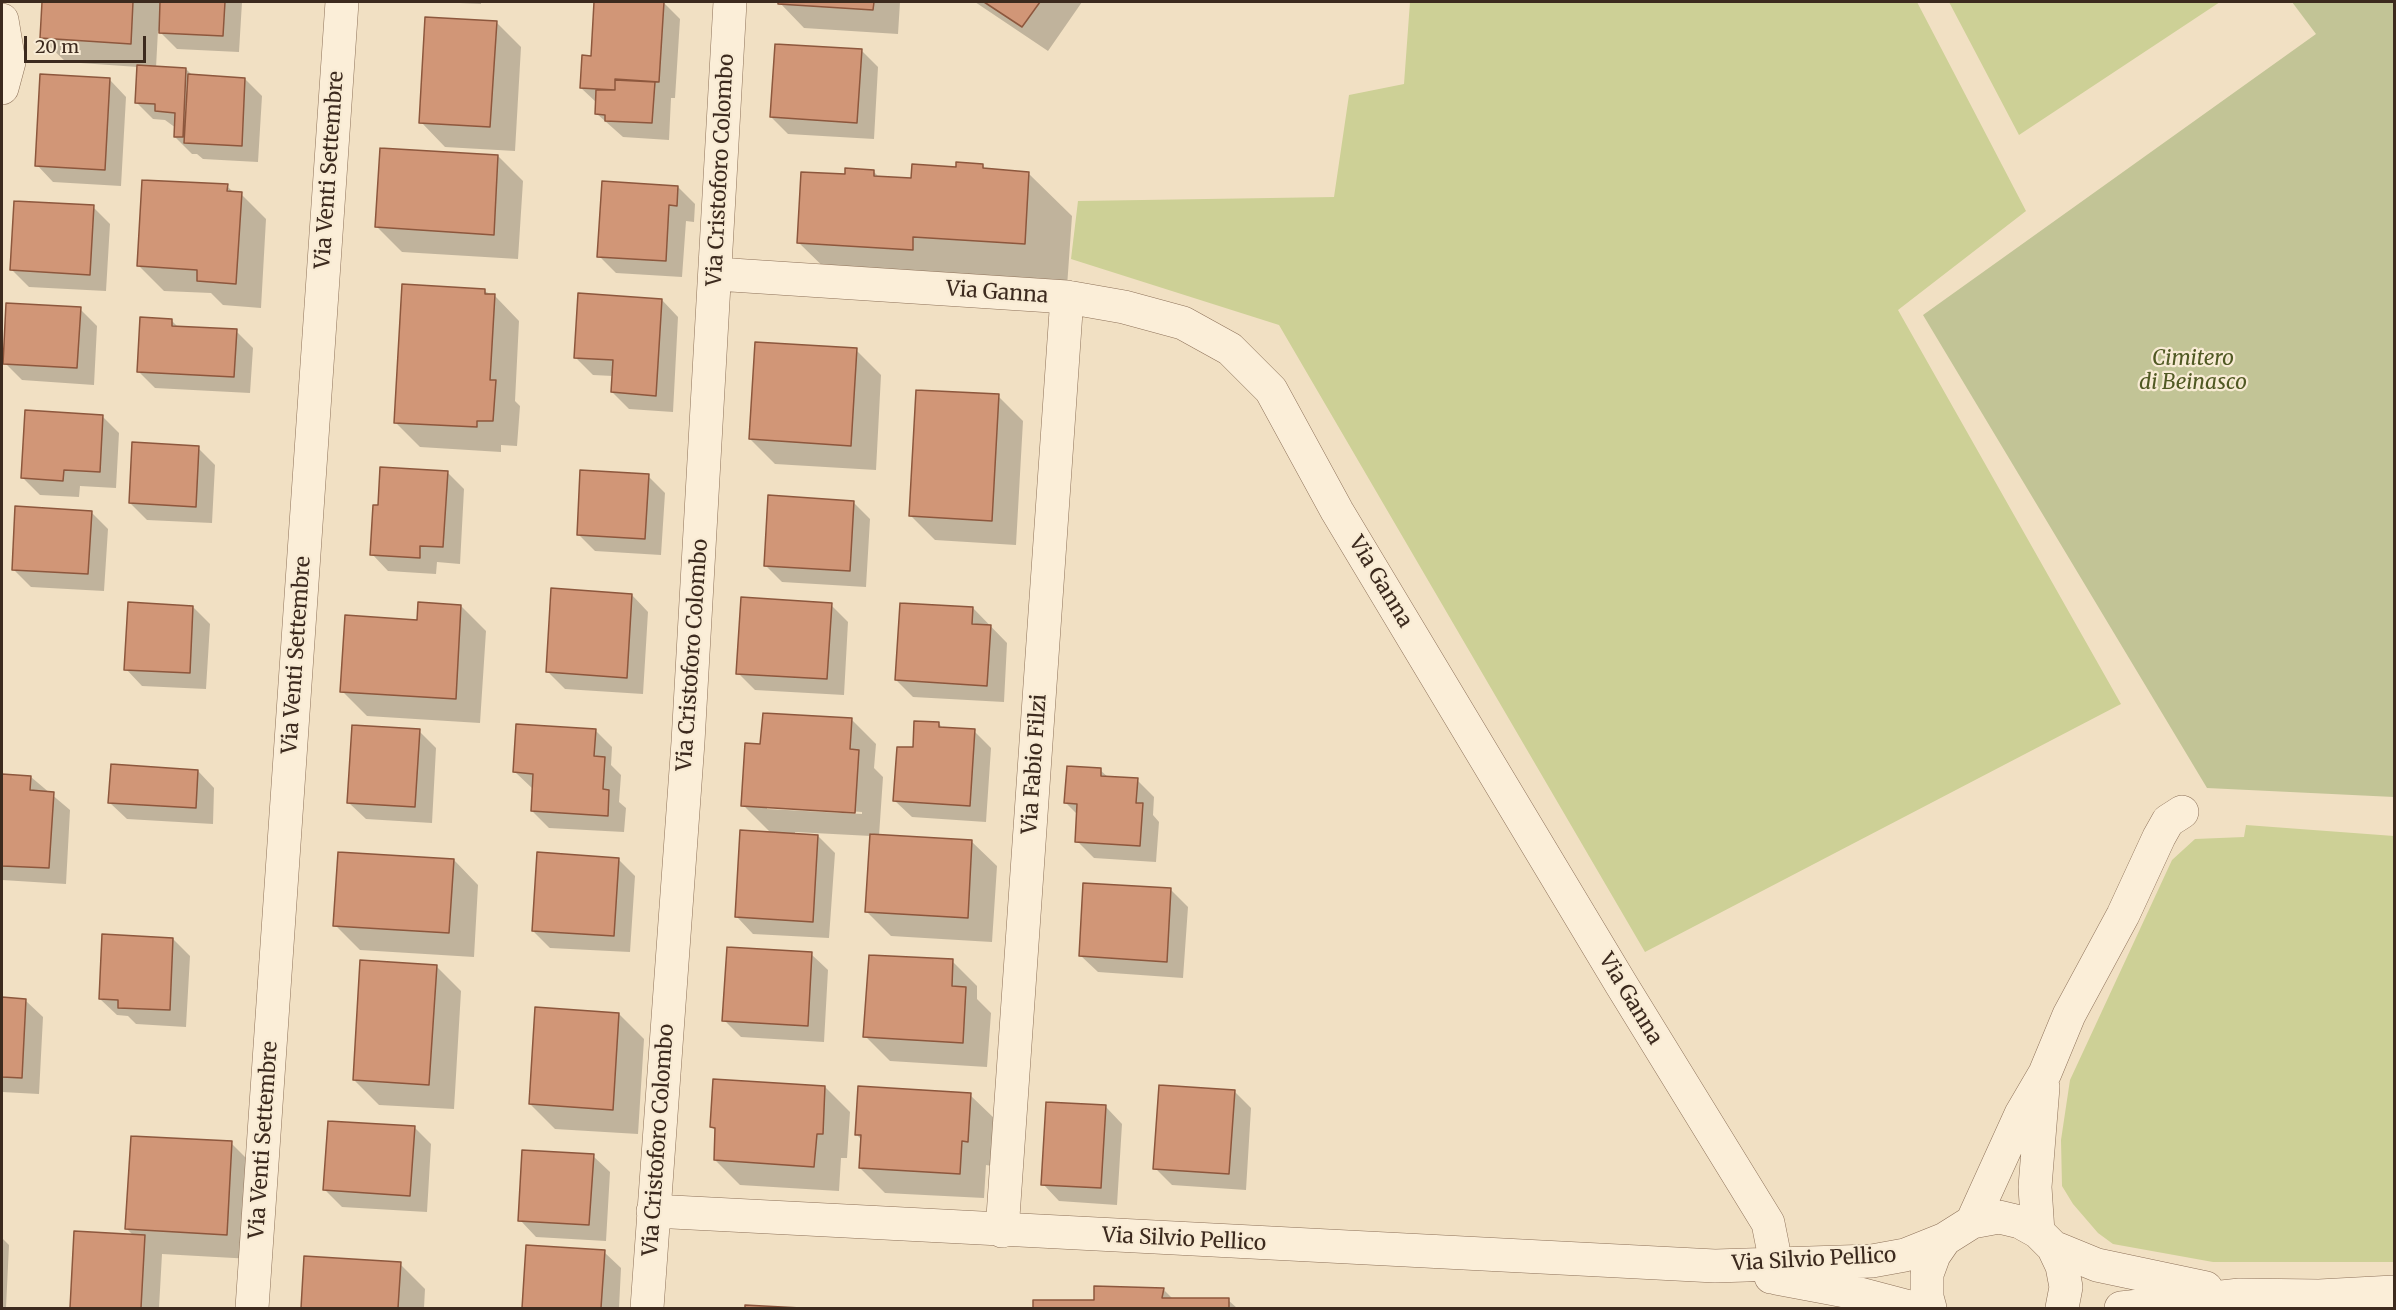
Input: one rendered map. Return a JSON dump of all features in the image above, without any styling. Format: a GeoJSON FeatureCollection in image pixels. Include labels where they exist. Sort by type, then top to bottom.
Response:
{"type":"FeatureCollection","features":[{"type":"Feature","properties":{"kind":"street","name":"Via Venti Settembre"},"geometry":{"type":"LineString","coordinates":[[252,1308],[342,2]]}},
{"type":"Feature","properties":{"kind":"street","name":"Via Cristoforo Colombo"},"geometry":{"type":"LineString","coordinates":[[647,1308],[688,742],[730,2]]}},
{"type":"Feature","properties":{"kind":"street"},"geometry":{"type":"LineString","coordinates":[[2,20],[9,62],[2,88]]}},
{"type":"Feature","properties":{"kind":"street","name":"Via Ganna"},"geometry":{"type":"LineString","coordinates":[[716,274],[1067,297],[1124,307],[1183,323],[1230,349],[1271,390],[1337,511],[1621,984],[1768,1222],[1773,1248],[1772,1271]]}},
{"type":"Feature","properties":{"kind":"street","name":"Via Fabio Filzi"},"geometry":{"type":"LineString","coordinates":[[1002,1231],[1067,297]]}},
{"type":"Feature","properties":{"kind":"street"},"geometry":{"type":"LineString","coordinates":[[1930,1308],[1927,1297],[1927,1274],[1934,1255],[1958,1230],[2045,1073],[2069,1015],[2123,915],[2159,837],[2168,821],[2182,812]]}},
{"type":"Feature","properties":{"kind":"street"},"geometry":{"type":"LineString","coordinates":[[2045,1073],[2039,1113],[2035,1187],[2046,1240],[2062,1266],[2066,1287],[2062,1308]]}},
{"type":"Feature","properties":{"kind":"street","name":"Via Silvio Pellico"},"geometry":{"type":"LineString","coordinates":[[653,1211],[1002,1231],[1715,1266],[1772,1271],[1912,1308]]}},
{"type":"Feature","properties":{"kind":"street","name":"Via Silvio Pellico"},"geometry":{"type":"LineString","coordinates":[[1772,1271],[1905,1256],[1958,1230],[1999,1217],[2020,1222],[2046,1240],[2097,1266],[2240,1295]]}},
{"type":"Feature","properties":{"kind":"street"},"geometry":{"type":"LineString","coordinates":[[2121,1308],[2240,1295],[2319,1296],[2394,1292]]}},
{"type":"Feature","properties":{"kind":"green space"},"geometry":{"type":"Polygon","coordinates":[[[1410,2],[1917,2],[2026,211],[1898,310],[2121,704],[1645,952],[1279,325],[1071,259],[1078,201],[1334,197],[1349,95],[1404,84],[1410,2]]]}},
{"type":"Feature","properties":{"kind":"green space"},"geometry":{"type":"Polygon","coordinates":[[[1949,2],[2220,2],[2019,135],[1949,2]]]}},
{"type":"Feature","properties":{"kind":"green space","name":"Cimitero di Beinasco"},"geometry":{"type":"Polygon","coordinates":[[[2292,2],[2394,2],[2394,797],[2207,788],[1923,315],[2316,34],[2292,2]]]}},
{"type":"Feature","properties":{"kind":"green space"},"geometry":{"type":"Polygon","coordinates":[[[2246,825],[2394,836],[2394,1262],[2213,1262],[2113,1244],[2098,1233],[2073,1204],[2062,1186],[2061,1140],[2070,1080],[2172,860],[2195,839],[2244,837],[2246,825]]]}},
{"type":"Feature","properties":{"kind":"building"},"geometry":{"type":"Polygon","coordinates":[[[42,2],[133,2],[131,44],[40,38],[42,2]]]}},
{"type":"Feature","properties":{"kind":"building"},"geometry":{"type":"Polygon","coordinates":[[[160,2],[225,2],[223,36],[159,33],[160,2]]]}},
{"type":"Feature","properties":{"kind":"building"},"geometry":{"type":"Polygon","coordinates":[[[594,2],[664,2],[659,82],[615,79],[615,90],[580,88],[582,55],[591,56],[594,2]]]}},
{"type":"Feature","properties":{"kind":"building"},"geometry":{"type":"Polygon","coordinates":[[[778,2],[874,2],[873,10],[778,4],[778,2]]]}},
{"type":"Feature","properties":{"kind":"building"},"geometry":{"type":"Polygon","coordinates":[[[984,2],[1040,2],[1022,27],[984,2]]]}},
{"type":"Feature","properties":{"kind":"building"},"geometry":{"type":"Polygon","coordinates":[[[425,17],[497,21],[490,127],[419,123],[425,17]]]}},
{"type":"Feature","properties":{"kind":"building"},"geometry":{"type":"Polygon","coordinates":[[[775,44],[862,49],[857,123],[770,117],[775,44]]]}},
{"type":"Feature","properties":{"kind":"building"},"geometry":{"type":"Polygon","coordinates":[[[137,65],[186,68],[183,137],[174,137],[175,113],[155,111],[155,104],[135,103],[137,65]]]}},
{"type":"Feature","properties":{"kind":"building"},"geometry":{"type":"Polygon","coordinates":[[[40,74],[110,78],[105,170],[35,166],[40,74]]]}},
{"type":"Feature","properties":{"kind":"building"},"geometry":{"type":"Polygon","coordinates":[[[188,74],[245,78],[242,146],[184,143],[188,74]]]}},
{"type":"Feature","properties":{"kind":"building"},"geometry":{"type":"Polygon","coordinates":[[[615,80],[655,82],[652,123],[605,121],[605,115],[595,114],[596,90],[615,90],[615,80]]]}},
{"type":"Feature","properties":{"kind":"building"},"geometry":{"type":"Polygon","coordinates":[[[380,148],[498,155],[494,235],[375,227],[380,148]]]}},
{"type":"Feature","properties":{"kind":"building"},"geometry":{"type":"Polygon","coordinates":[[[956,162],[983,164],[983,168],[1029,172],[1025,244],[913,237],[913,250],[797,243],[801,172],[845,174],[845,168],[874,170],[874,176],[911,178],[912,164],[956,167],[956,162]]]}},
{"type":"Feature","properties":{"kind":"building"},"geometry":{"type":"Polygon","coordinates":[[[142,180],[228,184],[227,191],[242,192],[236,284],[197,281],[197,270],[137,266],[142,180]]]}},
{"type":"Feature","properties":{"kind":"building"},"geometry":{"type":"Polygon","coordinates":[[[602,181],[678,186],[677,206],[669,205],[666,261],[597,257],[602,181]]]}},
{"type":"Feature","properties":{"kind":"building"},"geometry":{"type":"Polygon","coordinates":[[[14,201],[94,205],[90,275],[10,270],[14,201]]]}},
{"type":"Feature","properties":{"kind":"building"},"geometry":{"type":"Polygon","coordinates":[[[402,284],[485,289],[485,294],[495,294],[490,380],[496,380],[493,421],[477,421],[477,427],[394,423],[402,284]]]}},
{"type":"Feature","properties":{"kind":"building"},"geometry":{"type":"Polygon","coordinates":[[[578,293],[662,299],[656,396],[611,392],[613,360],[574,358],[578,293]]]}},
{"type":"Feature","properties":{"kind":"building"},"geometry":{"type":"Polygon","coordinates":[[[6,303],[81,307],[77,368],[3,364],[6,303]]]}},
{"type":"Feature","properties":{"kind":"building"},"geometry":{"type":"Polygon","coordinates":[[[140,317],[172,319],[172,326],[237,329],[234,377],[137,372],[140,317]]]}},
{"type":"Feature","properties":{"kind":"building"},"geometry":{"type":"Polygon","coordinates":[[[755,342],[857,348],[851,446],[749,439],[755,342]]]}},
{"type":"Feature","properties":{"kind":"building"},"geometry":{"type":"Polygon","coordinates":[[[916,390],[999,394],[992,521],[909,516],[916,390]]]}},
{"type":"Feature","properties":{"kind":"building"},"geometry":{"type":"Polygon","coordinates":[[[25,410],[103,415],[100,472],[64,470],[63,481],[21,478],[25,410]]]}},
{"type":"Feature","properties":{"kind":"building"},"geometry":{"type":"Polygon","coordinates":[[[132,442],[199,446],[196,507],[129,503],[132,442]]]}},
{"type":"Feature","properties":{"kind":"building"},"geometry":{"type":"Polygon","coordinates":[[[380,467],[448,471],[443,547],[420,546],[420,558],[370,555],[373,505],[378,505],[380,467]]]}},
{"type":"Feature","properties":{"kind":"building"},"geometry":{"type":"Polygon","coordinates":[[[580,470],[649,474],[645,539],[577,535],[580,470]]]}},
{"type":"Feature","properties":{"kind":"building"},"geometry":{"type":"Polygon","coordinates":[[[768,495],[854,501],[850,571],[764,566],[768,495]]]}},
{"type":"Feature","properties":{"kind":"building"},"geometry":{"type":"Polygon","coordinates":[[[15,506],[92,511],[88,574],[12,570],[15,506]]]}},
{"type":"Feature","properties":{"kind":"building"},"geometry":{"type":"Polygon","coordinates":[[[551,588],[632,594],[627,678],[546,672],[551,588]]]}},
{"type":"Feature","properties":{"kind":"building"},"geometry":{"type":"Polygon","coordinates":[[[741,597],[832,603],[827,679],[736,674],[741,597]]]}},
{"type":"Feature","properties":{"kind":"building"},"geometry":{"type":"Polygon","coordinates":[[[128,602],[193,606],[190,673],[124,670],[128,602]]]}},
{"type":"Feature","properties":{"kind":"building"},"geometry":{"type":"Polygon","coordinates":[[[418,602],[461,605],[456,699],[340,692],[345,615],[417,620],[418,602]]]}},
{"type":"Feature","properties":{"kind":"building"},"geometry":{"type":"Polygon","coordinates":[[[900,603],[973,607],[972,624],[991,625],[987,686],[895,680],[900,603]]]}},
{"type":"Feature","properties":{"kind":"building"},"geometry":{"type":"Polygon","coordinates":[[[763,713],[852,718],[850,749],[859,750],[855,813],[741,806],[745,743],[760,744],[763,713]]]}},
{"type":"Feature","properties":{"kind":"building"},"geometry":{"type":"Polygon","coordinates":[[[914,721],[939,722],[939,727],[975,729],[970,806],[893,801],[897,747],[913,747],[914,721]]]}},
{"type":"Feature","properties":{"kind":"building"},"geometry":{"type":"Polygon","coordinates":[[[516,724],[596,729],[594,756],[605,757],[603,789],[609,790],[608,816],[531,811],[533,774],[513,772],[516,724]]]}},
{"type":"Feature","properties":{"kind":"building"},"geometry":{"type":"Polygon","coordinates":[[[352,725],[420,729],[415,807],[347,803],[352,725]]]}},
{"type":"Feature","properties":{"kind":"building"},"geometry":{"type":"Polygon","coordinates":[[[111,764],[198,770],[196,808],[108,803],[111,764]]]}},
{"type":"Feature","properties":{"kind":"building"},"geometry":{"type":"Polygon","coordinates":[[[1067,766],[1101,768],[1101,776],[1138,778],[1136,803],[1143,803],[1140,846],[1075,842],[1077,804],[1064,803],[1067,766]]]}},
{"type":"Feature","properties":{"kind":"building"},"geometry":{"type":"Polygon","coordinates":[[[2,774],[31,776],[30,790],[54,792],[49,868],[2,866],[2,774]]]}},
{"type":"Feature","properties":{"kind":"building"},"geometry":{"type":"Polygon","coordinates":[[[740,830],[818,835],[813,922],[735,917],[740,830]]]}},
{"type":"Feature","properties":{"kind":"building"},"geometry":{"type":"Polygon","coordinates":[[[870,834],[972,840],[968,918],[865,912],[870,834]]]}},
{"type":"Feature","properties":{"kind":"building"},"geometry":{"type":"Polygon","coordinates":[[[338,852],[454,859],[449,933],[333,926],[338,852]]]}},
{"type":"Feature","properties":{"kind":"building"},"geometry":{"type":"Polygon","coordinates":[[[537,852],[619,858],[614,936],[532,931],[537,852]]]}},
{"type":"Feature","properties":{"kind":"building"},"geometry":{"type":"Polygon","coordinates":[[[1083,883],[1171,888],[1167,962],[1079,956],[1083,883]]]}},
{"type":"Feature","properties":{"kind":"building"},"geometry":{"type":"Polygon","coordinates":[[[102,934],[173,938],[170,1010],[118,1008],[118,1000],[99,999],[102,934]]]}},
{"type":"Feature","properties":{"kind":"building"},"geometry":{"type":"Polygon","coordinates":[[[727,947],[812,952],[808,1026],[722,1021],[727,947]]]}},
{"type":"Feature","properties":{"kind":"building"},"geometry":{"type":"Polygon","coordinates":[[[869,955],[953,959],[952,986],[966,987],[963,1043],[863,1037],[869,955]]]}},
{"type":"Feature","properties":{"kind":"building"},"geometry":{"type":"Polygon","coordinates":[[[360,960],[437,965],[429,1085],[353,1080],[360,960]]]}},
{"type":"Feature","properties":{"kind":"building"},"geometry":{"type":"Polygon","coordinates":[[[2,997],[26,999],[22,1078],[2,1077],[2,997]]]}},
{"type":"Feature","properties":{"kind":"building"},"geometry":{"type":"Polygon","coordinates":[[[535,1007],[619,1013],[613,1110],[529,1104],[535,1007]]]}},
{"type":"Feature","properties":{"kind":"building"},"geometry":{"type":"Polygon","coordinates":[[[713,1079],[825,1086],[823,1134],[817,1134],[814,1167],[714,1160],[715,1128],[710,1127],[713,1079]]]}},
{"type":"Feature","properties":{"kind":"building"},"geometry":{"type":"Polygon","coordinates":[[[1159,1085],[1235,1090],[1229,1174],[1153,1169],[1159,1085]]]}},
{"type":"Feature","properties":{"kind":"building"},"geometry":{"type":"Polygon","coordinates":[[[858,1086],[971,1093],[968,1142],[962,1141],[960,1174],[859,1168],[861,1135],[855,1135],[858,1086]]]}},
{"type":"Feature","properties":{"kind":"building"},"geometry":{"type":"Polygon","coordinates":[[[1046,1102],[1106,1105],[1101,1188],[1041,1185],[1046,1102]]]}},
{"type":"Feature","properties":{"kind":"building"},"geometry":{"type":"Polygon","coordinates":[[[328,1121],[415,1126],[410,1196],[323,1190],[328,1121]]]}},
{"type":"Feature","properties":{"kind":"building"},"geometry":{"type":"Polygon","coordinates":[[[131,1136],[232,1141],[227,1235],[125,1229],[131,1136]]]}},
{"type":"Feature","properties":{"kind":"building"},"geometry":{"type":"Polygon","coordinates":[[[522,1150],[594,1154],[589,1225],[518,1221],[522,1150]]]}},
{"type":"Feature","properties":{"kind":"building"},"geometry":{"type":"Polygon","coordinates":[[[74,1231],[145,1235],[141,1308],[70,1308],[74,1231]]]}},
{"type":"Feature","properties":{"kind":"building"},"geometry":{"type":"Polygon","coordinates":[[[526,1245],[605,1250],[601,1308],[522,1308],[526,1245]]]}},
{"type":"Feature","properties":{"kind":"building"},"geometry":{"type":"Polygon","coordinates":[[[304,1256],[401,1262],[398,1308],[301,1308],[304,1256]]]}},
{"type":"Feature","properties":{"kind":"building"},"geometry":{"type":"Polygon","coordinates":[[[1094,1286],[1164,1288],[1162,1298],[1229,1298],[1229,1308],[1033,1308],[1033,1300],[1094,1300],[1094,1286]]]}},
{"type":"Feature","properties":{"kind":"building"},"geometry":{"type":"Polygon","coordinates":[[[745,1305],[801,1308],[745,1308],[745,1305]]]}}]}
